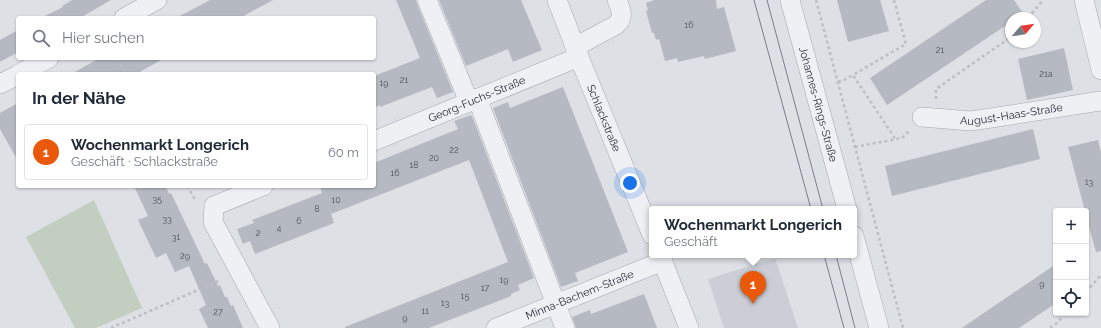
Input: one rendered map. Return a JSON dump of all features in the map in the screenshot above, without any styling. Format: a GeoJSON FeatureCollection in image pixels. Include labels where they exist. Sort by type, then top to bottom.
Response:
{"type":"FeatureCollection","features":[{"type":"Feature","properties":{"kind":"street"},"geometry":{"type":"LineString","coordinates":[[128,16],[157,0]]}},
{"type":"Feature","properties":{"kind":"street"},"geometry":{"type":"LineString","coordinates":[[428,0],[473,100],[565,328]]}},
{"type":"Feature","properties":{"kind":"street","name":"Schlackstraße"},"geometry":{"type":"LineString","coordinates":[[557,0],[649,228]]}},
{"type":"Feature","properties":{"kind":"street","name":"Georg-Fuchs-Straße"},"geometry":{"type":"LineString","coordinates":[[376,140],[473,100],[577,52],[620,21],[621,10],[617,0]]}},
{"type":"Feature","properties":{"kind":"street","name":"Johannes-Rings-Straße"},"geometry":{"type":"LineString","coordinates":[[790,0],[846,206]]}},
{"type":"Feature","properties":{"kind":"street"},"geometry":{"type":"LineString","coordinates":[[1084,0],[1101,70]]}},
{"type":"Feature","properties":{"kind":"street"},"geometry":{"type":"LineString","coordinates":[[22,72],[45,60]]}},
{"type":"Feature","properties":{"kind":"street"},"geometry":{"type":"LineString","coordinates":[[0,84],[16,75]]}},
{"type":"Feature","properties":{"kind":"street","name":"August-Haas-Straße"},"geometry":{"type":"LineString","coordinates":[[922,117],[971,121],[1101,101]]}},
{"type":"Feature","properties":{"kind":"street"},"geometry":{"type":"LineString","coordinates":[[258,188],[214,206],[213,222],[270,328]]}},
{"type":"Feature","properties":{"kind":"street"},"geometry":{"type":"LineString","coordinates":[[857,247],[879,328]]}},
{"type":"Feature","properties":{"kind":"street"},"geometry":{"type":"LineString","coordinates":[[662,258],[689,328]]}},
{"type":"Feature","properties":{"kind":"street","name":"Minna-Bachem-Straße"},"geometry":{"type":"LineString","coordinates":[[496,328],[556,305],[662,258]]}},
{"type":"Feature","properties":{"kind":"path"},"geometry":{"type":"LineString","coordinates":[[816,0],[903,328]]}},
{"type":"Feature","properties":{"kind":"path"},"geometry":{"type":"LineString","coordinates":[[838,82],[853,75],[906,44],[894,0]]}},
{"type":"Feature","properties":{"kind":"path"},"geometry":{"type":"LineString","coordinates":[[1033,12],[1043,0]]}},
{"type":"Feature","properties":{"kind":"path"},"geometry":{"type":"LineString","coordinates":[[118,60],[125,72]]}},
{"type":"Feature","properties":{"kind":"path"},"geometry":{"type":"LineString","coordinates":[[853,75],[896,140]]}},
{"type":"Feature","properties":{"kind":"path"},"geometry":{"type":"LineString","coordinates":[[110,328],[240,272]]}},
{"type":"Feature","properties":{"kind":"path"},"geometry":{"type":"LineString","coordinates":[[1089,289],[1101,275]]}},
{"type":"Feature","properties":{"kind":"path"},"geometry":{"type":"LineString","coordinates":[[1050,328],[1063,316]]}},
{"type":"Feature","properties":{"kind":"shaded area"},"geometry":{"type":"Polygon","coordinates":[[[775,258],[798,328],[724,328],[708,279],[775,258]]]}},
{"type":"Feature","properties":{"kind":"green space"},"geometry":{"type":"Polygon","coordinates":[[[94,200],[142,308],[96,328],[75,328],[26,237],[94,200]]]}},
{"type":"Feature","properties":{"kind":"building"},"geometry":{"type":"Polygon","coordinates":[[[72,0],[111,0],[83,16],[45,16],[63,7],[62,6],[72,0]]]}},
{"type":"Feature","properties":{"kind":"building"},"geometry":{"type":"Polygon","coordinates":[[[210,0],[273,0],[244,16],[180,16],[210,0]]]}},
{"type":"Feature","properties":{"kind":"building"},"geometry":{"type":"Polygon","coordinates":[[[396,0],[416,0],[453,92],[437,98],[432,87],[380,107],[380,105],[376,107],[376,75],[420,58],[396,0]]]}},
{"type":"Feature","properties":{"kind":"building"},"geometry":{"type":"Polygon","coordinates":[[[439,0],[521,0],[542,50],[513,62],[508,49],[466,66],[439,0]]]}},
{"type":"Feature","properties":{"kind":"building"},"geometry":{"type":"Polygon","coordinates":[[[654,0],[716,0],[717,9],[724,7],[736,51],[705,59],[704,56],[678,62],[677,58],[665,61],[659,39],[656,40],[654,33],[652,33],[646,11],[648,10],[646,3],[654,0]]]}},
{"type":"Feature","properties":{"kind":"building"},"geometry":{"type":"Polygon","coordinates":[[[837,0],[880,0],[889,31],[848,42],[837,0]]]}},
{"type":"Feature","properties":{"kind":"building"},"geometry":{"type":"Polygon","coordinates":[[[986,0],[1014,0],[1022,12],[1005,12],[1005,26],[887,105],[870,78],[986,0]]]}},
{"type":"Feature","properties":{"kind":"building"},"geometry":{"type":"Polygon","coordinates":[[[16,31],[16,53],[0,62],[0,40],[16,31]]]}},
{"type":"Feature","properties":{"kind":"building"},"geometry":{"type":"Polygon","coordinates":[[[1064,48],[1073,90],[1027,100],[1018,59],[1064,48]]]}},
{"type":"Feature","properties":{"kind":"building"},"geometry":{"type":"Polygon","coordinates":[[[96,60],[161,60],[140,72],[75,72],[96,60]]]}},
{"type":"Feature","properties":{"kind":"building"},"geometry":{"type":"Polygon","coordinates":[[[563,87],[628,252],[575,273],[578,281],[561,287],[493,108],[508,102],[510,108],[563,87]]]}},
{"type":"Feature","properties":{"kind":"building"},"geometry":{"type":"Polygon","coordinates":[[[16,104],[16,157],[0,129],[0,113],[16,104]]]}},
{"type":"Feature","properties":{"kind":"building"},"geometry":{"type":"Polygon","coordinates":[[[471,115],[472,116],[534,278],[518,285],[520,290],[511,294],[511,296],[429,328],[345,328],[508,262],[469,160],[331,214],[334,223],[255,254],[250,241],[243,244],[237,229],[254,223],[252,220],[322,193],[321,188],[376,188],[376,162],[458,129],[454,121],[471,115]]]}},
{"type":"Feature","properties":{"kind":"building"},"geometry":{"type":"Polygon","coordinates":[[[1033,129],[1040,159],[892,196],[885,166],[1033,129]]]}},
{"type":"Feature","properties":{"kind":"building"},"geometry":{"type":"Polygon","coordinates":[[[1098,140],[1101,153],[1101,251],[1096,252],[1089,227],[1089,208],[1084,208],[1068,147],[1098,140]]]}},
{"type":"Feature","properties":{"kind":"building"},"geometry":{"type":"Polygon","coordinates":[[[135,188],[167,188],[169,194],[171,193],[205,264],[207,263],[218,286],[220,285],[231,306],[233,305],[243,328],[208,328],[199,309],[206,305],[189,266],[175,272],[166,253],[156,258],[138,220],[148,216],[135,188]]]}},
{"type":"Feature","properties":{"kind":"building"},"geometry":{"type":"Polygon","coordinates":[[[1053,266],[1053,305],[1019,328],[962,328],[1053,266]]]}},
{"type":"Feature","properties":{"kind":"building"},"geometry":{"type":"Polygon","coordinates":[[[644,294],[657,328],[576,328],[572,317],[590,310],[591,314],[644,294]]]}},
{"type":"Feature","properties":{"kind":"tram line"},"geometry":{"type":"LineString","coordinates":[[754,0],[810,206]]}},
{"type":"Feature","properties":{"kind":"tram line"},"geometry":{"type":"LineString","coordinates":[[767,0],[822,206]]}},
{"type":"Feature","properties":{"kind":"tram line"},"geometry":{"type":"LineString","coordinates":[[825,258],[844,328]]}},
{"type":"Feature","properties":{"kind":"tram line"},"geometry":{"type":"LineString","coordinates":[[837,258],[855,328]]}},
{"type":"Feature","properties":{"kind":"place","name":"Wochenmarkt Longerich"},"geometry":{"type":"Point","coordinates":[753,304]}}]}
